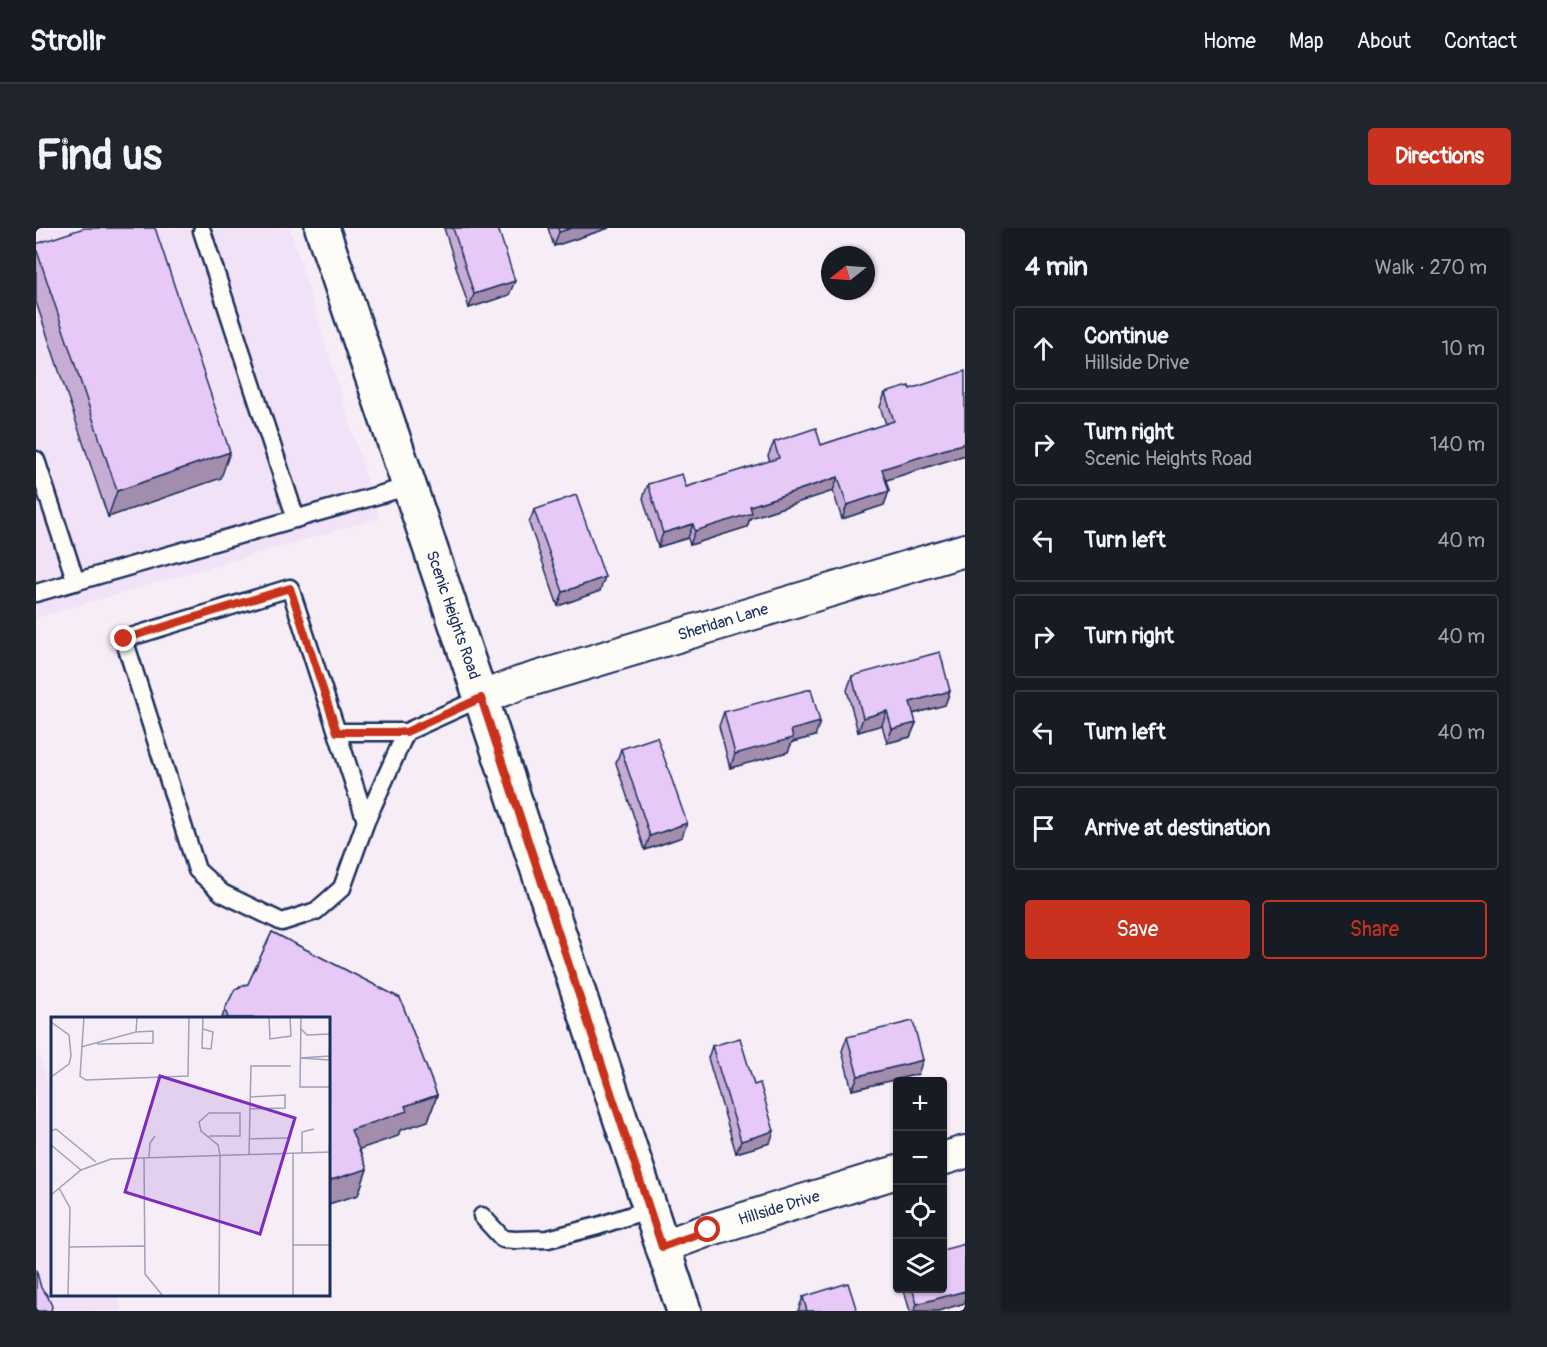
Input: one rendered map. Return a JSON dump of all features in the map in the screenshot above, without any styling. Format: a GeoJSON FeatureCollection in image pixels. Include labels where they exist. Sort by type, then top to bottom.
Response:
{"type":"FeatureCollection","features":[{"type":"Feature","properties":{"kind":"street","name":"Scenic Heights Road"},"geometry":{"type":"LineString","coordinates":[[322,228],[481,698],[684,1311]]}},
{"type":"Feature","properties":{"kind":"street","name":"Sheridan Lane"},"geometry":{"type":"LineString","coordinates":[[481,698],[520,683],[965,550]]}},
{"type":"Feature","properties":{"kind":"street"},"geometry":{"type":"LineString","coordinates":[[947,1157],[965,1152]]}},
{"type":"Feature","properties":{"kind":"street","name":"Hillside Drive"},"geometry":{"type":"LineString","coordinates":[[662,1247],[708,1230],[893,1173]]}},
{"type":"Feature","properties":{"kind":"lane"},"geometry":{"type":"LineString","coordinates":[[202,231],[296,519]]}},
{"type":"Feature","properties":{"kind":"lane"},"geometry":{"type":"LineString","coordinates":[[36,460],[76,582]]}},
{"type":"Feature","properties":{"kind":"lane"},"geometry":{"type":"LineString","coordinates":[[36,593],[410,486]]}},
{"type":"Feature","properties":{"kind":"lane"},"geometry":{"type":"LineString","coordinates":[[366,820],[290,588],[124,639],[197,870],[222,893],[282,922],[316,911],[342,888],[366,820],[406,732]]}},
{"type":"Feature","properties":{"kind":"lane"},"geometry":{"type":"LineString","coordinates":[[337,732],[406,732],[481,698]]}},
{"type":"Feature","properties":{"kind":"lane"},"geometry":{"type":"LineString","coordinates":[[482,1216],[503,1239],[548,1239],[650,1209]]}},
{"type":"Feature","properties":{"kind":"shaded area"},"geometry":{"type":"Polygon","coordinates":[[[290,228],[379,518],[36,618],[36,229],[290,228]]]}},
{"type":"Feature","properties":{"kind":"shaded area"},"geometry":{"type":"Polygon","coordinates":[[[36,1044],[51,1092],[51,1296],[117,1296],[122,1311],[36,1311],[36,1044]]]}},
{"type":"Feature","properties":{"kind":"building"},"geometry":{"type":"Polygon","coordinates":[[[84,228],[155,228],[230,452],[117,491],[36,248],[36,244],[84,228]]]}},
{"type":"Feature","properties":{"kind":"building"},"geometry":{"type":"Polygon","coordinates":[[[453,228],[498,228],[515,281],[474,294],[453,228]]]}},
{"type":"Feature","properties":{"kind":"building"},"geometry":{"type":"Polygon","coordinates":[[[558,228],[572,228],[559,232],[558,228]]]}},
{"type":"Feature","properties":{"kind":"building"},"geometry":{"type":"Polygon","coordinates":[[[965,371],[965,443],[882,469],[889,491],[847,505],[838,477],[750,506],[752,513],[695,531],[693,524],[663,533],[648,484],[682,474],[686,487],[779,458],[774,442],[816,428],[821,445],[894,421],[885,393],[909,386],[910,389],[965,371]]]}},
{"type":"Feature","properties":{"kind":"building"},"geometry":{"type":"Polygon","coordinates":[[[576,495],[605,577],[563,592],[534,510],[576,495]]]}},
{"type":"Feature","properties":{"kind":"building"},"geometry":{"type":"Polygon","coordinates":[[[940,652],[950,691],[910,702],[916,723],[892,729],[887,711],[863,718],[852,676],[940,652]]]}},
{"type":"Feature","properties":{"kind":"building"},"geometry":{"type":"Polygon","coordinates":[[[811,689],[820,722],[791,730],[793,738],[735,754],[724,712],[811,689]]]}},
{"type":"Feature","properties":{"kind":"building"},"geometry":{"type":"Polygon","coordinates":[[[657,737],[687,823],[650,836],[621,749],[657,737]]]}},
{"type":"Feature","properties":{"kind":"building"},"geometry":{"type":"Polygon","coordinates":[[[272,932],[400,998],[437,1095],[405,1106],[407,1111],[351,1130],[367,1169],[330,1180],[330,1017],[228,1017],[225,1009],[235,989],[248,984],[272,932]]]}},
{"type":"Feature","properties":{"kind":"building"},"geometry":{"type":"Polygon","coordinates":[[[913,1021],[923,1060],[858,1076],[847,1037],[913,1021]]]}},
{"type":"Feature","properties":{"kind":"building"},"geometry":{"type":"Polygon","coordinates":[[[740,1038],[754,1085],[760,1083],[774,1131],[741,1141],[712,1046],[740,1038]]]}},
{"type":"Feature","properties":{"kind":"building"},"geometry":{"type":"Polygon","coordinates":[[[965,1244],[965,1291],[917,1304],[914,1293],[947,1293],[947,1249],[965,1244]]]}},
{"type":"Feature","properties":{"kind":"building"},"geometry":{"type":"Polygon","coordinates":[[[36,1269],[41,1288],[52,1306],[51,1311],[36,1311],[36,1269]]]}},
{"type":"Feature","properties":{"kind":"building"},"geometry":{"type":"Polygon","coordinates":[[[848,1283],[857,1311],[807,1311],[803,1297],[848,1283]]]}},
{"type":"Feature","properties":{"kind":"route"},"geometry":{"type":"LineString","coordinates":[[124,639],[290,588],[337,732],[406,732],[481,698],[662,1247],[708,1230]]}}]}
